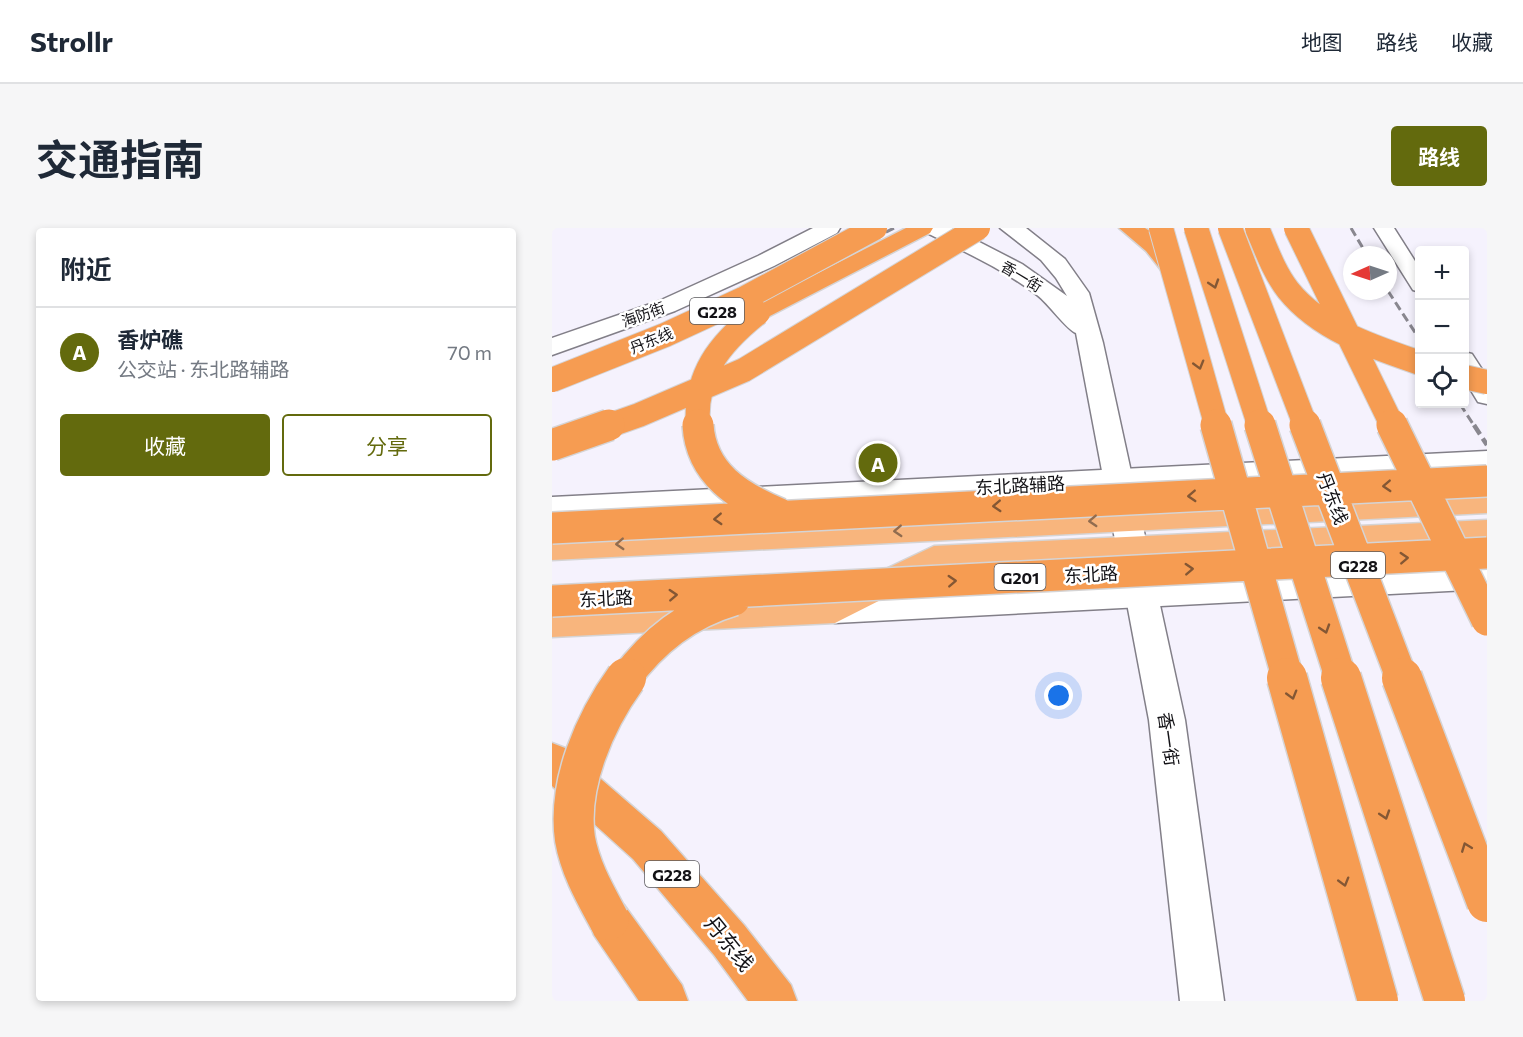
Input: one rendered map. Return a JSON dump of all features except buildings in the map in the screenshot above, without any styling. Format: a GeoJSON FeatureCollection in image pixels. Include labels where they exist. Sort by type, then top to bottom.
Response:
{"type":"FeatureCollection","features":[{"type":"Feature","properties":{"kind":"highway","name":"丹东线"},"geometry":{"type":"LineString","coordinates":[[552,380],[684,326],[743,299],[875,228]]}},
{"type":"Feature","properties":{"kind":"highway"},"geometry":{"type":"LineString","coordinates":[[785,516],[757,505],[732,490],[712,471],[700,446],[696,419],[698,393],[707,366],[736,330],[758,313],[922,228]]}},
{"type":"Feature","properties":{"kind":"highway"},"geometry":{"type":"LineString","coordinates":[[552,445],[639,415],[744,370],[978,228]]}},
{"type":"Feature","properties":{"kind":"highway"},"geometry":{"type":"LineString","coordinates":[[1130,228],[1144,236],[1160,251],[1173,270]]}},
{"type":"Feature","properties":{"kind":"highway"},"geometry":{"type":"LineString","coordinates":[[1161,228],[1377,1001]]}},
{"type":"Feature","properties":{"kind":"highway"},"geometry":{"type":"LineString","coordinates":[[1196,228],[1445,1001]]}},
{"type":"Feature","properties":{"kind":"highway","name":"丹东线"},"geometry":{"type":"LineString","coordinates":[[1237,228],[1487,902]]}},
{"type":"Feature","properties":{"kind":"highway"},"geometry":{"type":"LineString","coordinates":[[1237,228],[1270,258],[1288,290],[1317,317],[1360,340],[1415,361]]}},
{"type":"Feature","properties":{"kind":"highway"},"geometry":{"type":"LineString","coordinates":[[1296,228],[1487,620]]}},
{"type":"Feature","properties":{"kind":"highway"},"geometry":{"type":"LineString","coordinates":[[1469,378],[1487,382]]}},
{"type":"Feature","properties":{"kind":"highway"},"geometry":{"type":"LineString","coordinates":[[552,528],[1487,481]]}},
{"type":"Feature","properties":{"kind":"highway","name":"东北路"},"geometry":{"type":"LineString","coordinates":[[552,601],[1487,554]]}},
{"type":"Feature","properties":{"kind":"highway"},"geometry":{"type":"LineString","coordinates":[[666,1001],[609,920],[585,875],[574,828],[579,775],[596,731],[616,691],[645,654],[679,624],[720,604],[771,590]]}},
{"type":"Feature","properties":{"kind":"highway","name":"丹东线"},"geometry":{"type":"LineString","coordinates":[[552,761],[647,845],[729,940],[776,1001]]}},
{"type":"Feature","properties":{"kind":"main road"},"geometry":{"type":"LineString","coordinates":[[552,548],[1487,502]]}},
{"type":"Feature","properties":{"kind":"main road"},"geometry":{"type":"LineString","coordinates":[[835,609],[934,559],[1487,532]]}},
{"type":"Feature","properties":{"kind":"main road","name":"东北路"},"geometry":{"type":"LineString","coordinates":[[552,623],[835,609]]}},
{"type":"Feature","properties":{"kind":"street","name":"海防街"},"geometry":{"type":"LineString","coordinates":[[552,347],[667,306],[766,261],[829,228]]}},
{"type":"Feature","properties":{"kind":"street","name":"香一街"},"geometry":{"type":"LineString","coordinates":[[935,228],[1030,278],[1065,305],[1091,343]]}},
{"type":"Feature","properties":{"kind":"street","name":"香一街"},"geometry":{"type":"LineString","coordinates":[[1011,228],[1027,237],[1065,274],[1078,295],[1091,343],[1167,720],[1202,1001]]}},
{"type":"Feature","properties":{"kind":"street"},"geometry":{"type":"LineString","coordinates":[[1384,228],[1415,279]]}},
{"type":"Feature","properties":{"kind":"street"},"geometry":{"type":"LineString","coordinates":[[1469,367],[1487,396]]}},
{"type":"Feature","properties":{"kind":"street","name":"东北路辅路"},"geometry":{"type":"LineString","coordinates":[[552,508],[1487,461]]}},
{"type":"Feature","properties":{"kind":"street"},"geometry":{"type":"LineString","coordinates":[[835,609],[1487,576]]}},
{"type":"Feature","properties":{"kind":"railway"},"geometry":{"type":"LineString","coordinates":[[552,377],[677,332],[762,295],[894,228]]}},
{"type":"Feature","properties":{"kind":"railway"},"geometry":{"type":"LineString","coordinates":[[1351,228],[1362,246]]}},
{"type":"Feature","properties":{"kind":"railway"},"geometry":{"type":"LineString","coordinates":[[1394,300],[1415,332]]}},
{"type":"Feature","properties":{"kind":"railway"},"geometry":{"type":"LineString","coordinates":[[1463,408],[1475,427]]}},
{"type":"Feature","properties":{"kind":"railway"},"geometry":{"type":"LineString","coordinates":[[1474,425],[1487,445]]}},
{"type":"Feature","properties":{"kind":"place","name":"香炉礁"},"geometry":{"type":"Point","coordinates":[878,463]}}]}
